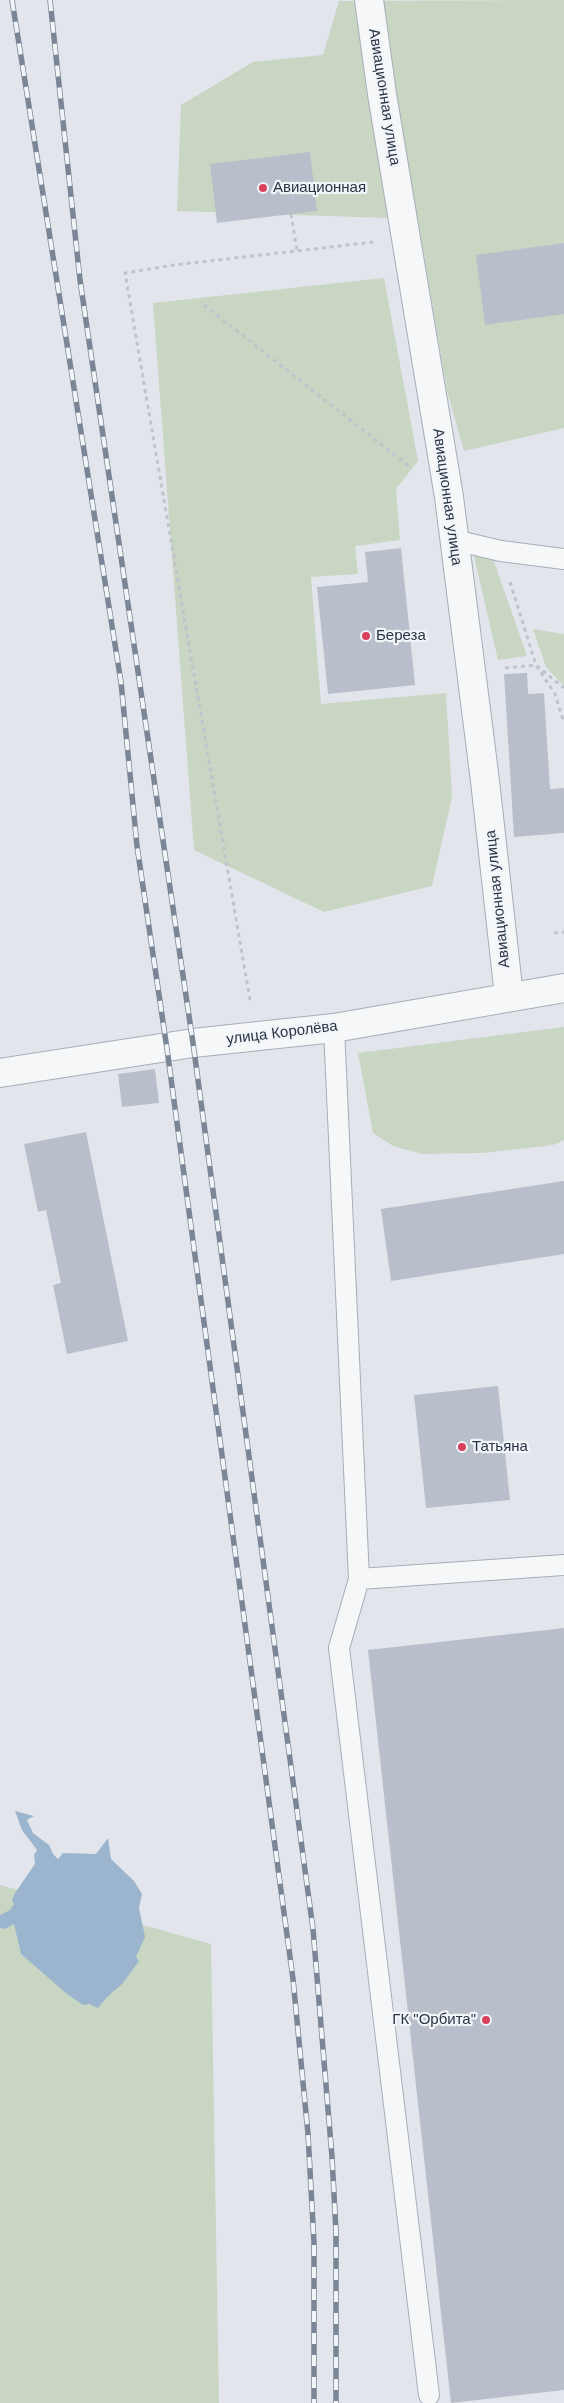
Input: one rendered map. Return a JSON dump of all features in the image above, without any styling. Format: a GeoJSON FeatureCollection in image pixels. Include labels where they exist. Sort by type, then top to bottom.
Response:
{"type":"FeatureCollection","features":[{"type":"Feature","properties":{"kind":"street","name":"Авиационная улица"},"geometry":{"type":"LineString","coordinates":[[369,0],[382,94],[449,498],[485,781],[509,996]]}},
{"type":"Feature","properties":{"kind":"street","name":"улица Королёва"},"geometry":{"type":"LineString","coordinates":[[0,1073],[193,1044],[334,1028],[509,996],[564,988]]}},
{"type":"Feature","properties":{"kind":"lane"},"geometry":{"type":"LineString","coordinates":[[454,540],[501,551],[564,559]]}},
{"type":"Feature","properties":{"kind":"lane"},"geometry":{"type":"LineString","coordinates":[[334,1028],[359,1578],[338,1648],[429,2394]]}},
{"type":"Feature","properties":{"kind":"lane"},"geometry":{"type":"LineString","coordinates":[[359,1578],[564,1565]]}},
{"type":"Feature","properties":{"kind":"path"},"geometry":{"type":"LineString","coordinates":[[290,214],[296,251]]}},
{"type":"Feature","properties":{"kind":"path"},"geometry":{"type":"LineString","coordinates":[[250,1000],[125,273],[407,238]]}},
{"type":"Feature","properties":{"kind":"path"},"geometry":{"type":"LineString","coordinates":[[204,305],[449,498]]}},
{"type":"Feature","properties":{"kind":"path"},"geometry":{"type":"LineString","coordinates":[[501,551],[536,665],[555,694],[564,723]]}},
{"type":"Feature","properties":{"kind":"path"},"geometry":{"type":"LineString","coordinates":[[536,665],[564,688]]}},
{"type":"Feature","properties":{"kind":"path"},"geometry":{"type":"LineString","coordinates":[[554,933],[564,932]]}},
{"type":"Feature","properties":{"kind":"green space"},"geometry":{"type":"Polygon","coordinates":[[[564,0],[564,428],[464,451],[447,391],[418,219],[177,211],[181,105],[253,62],[323,55],[339,1],[564,0]]]}},
{"type":"Feature","properties":{"kind":"green space"},"geometry":{"type":"Polygon","coordinates":[[[384,278],[418,461],[396,489],[400,540],[355,546],[358,574],[311,577],[321,704],[446,693],[452,797],[432,886],[324,912],[194,850],[153,303],[384,278]]]}},
{"type":"Feature","properties":{"kind":"green space"},"geometry":{"type":"Polygon","coordinates":[[[491,553],[527,656],[498,660],[474,556],[491,553]]]}},
{"type":"Feature","properties":{"kind":"green space"},"geometry":{"type":"Polygon","coordinates":[[[533,629],[564,634],[564,686],[546,667],[533,629]]]}},
{"type":"Feature","properties":{"kind":"green space"},"geometry":{"type":"Polygon","coordinates":[[[564,1027],[564,1140],[553,1145],[482,1153],[422,1154],[393,1146],[373,1133],[358,1053],[564,1027]]]}},
{"type":"Feature","properties":{"kind":"green space"},"geometry":{"type":"Polygon","coordinates":[[[0,1885],[211,1944],[219,2403],[0,2403],[0,1885]]]}},
{"type":"Feature","properties":{"kind":"water"},"geometry":{"type":"Polygon","coordinates":[[[15,1811],[34,1816],[27,1820],[33,1833],[49,1845],[53,1854],[58,1859],[63,1853],[96,1854],[108,1838],[111,1859],[134,1881],[142,1894],[139,1908],[145,1937],[136,1957],[139,1961],[122,1984],[98,2008],[89,2004],[83,2005],[67,1994],[21,1954],[14,1924],[5,1929],[0,1928],[0,1915],[10,1910],[14,1904],[12,1900],[15,1893],[35,1864],[34,1855],[37,1850],[22,1830],[15,1811]]]}},
{"type":"Feature","properties":{"kind":"building","name":"Авиационная"},"geometry":{"type":"Polygon","coordinates":[[[310,152],[317,211],[217,223],[210,164],[310,152]]]}},
{"type":"Feature","properties":{"kind":"building"},"geometry":{"type":"Polygon","coordinates":[[[564,243],[564,314],[485,325],[476,255],[564,243]]]}},
{"type":"Feature","properties":{"kind":"building","name":"Береза"},"geometry":{"type":"Polygon","coordinates":[[[401,548],[415,685],[328,694],[317,587],[368,582],[365,552],[401,548]]]}},
{"type":"Feature","properties":{"kind":"building"},"geometry":{"type":"Polygon","coordinates":[[[527,673],[528,694],[544,693],[550,789],[564,788],[564,833],[514,837],[504,674],[527,673]]]}},
{"type":"Feature","properties":{"kind":"building"},"geometry":{"type":"Polygon","coordinates":[[[155,1069],[159,1103],[122,1107],[118,1074],[155,1069]]]}},
{"type":"Feature","properties":{"kind":"building"},"geometry":{"type":"Polygon","coordinates":[[[86,1132],[128,1341],[67,1354],[53,1285],[61,1283],[46,1210],[38,1212],[24,1144],[86,1132]]]}},
{"type":"Feature","properties":{"kind":"building"},"geometry":{"type":"Polygon","coordinates":[[[564,1181],[564,1254],[391,1281],[381,1209],[564,1181]]]}},
{"type":"Feature","properties":{"kind":"building","name":"Татьяна"},"geometry":{"type":"Polygon","coordinates":[[[498,1386],[510,1500],[426,1508],[414,1395],[498,1386]]]}},
{"type":"Feature","properties":{"kind":"building","name":"ГК \"Орбита\""},"geometry":{"type":"Polygon","coordinates":[[[564,1628],[564,2390],[451,2403],[368,1650],[564,1628]]]}},
{"type":"Feature","properties":{"kind":"railway"},"geometry":{"type":"LineString","coordinates":[[12,0],[121,682],[137,846],[167,1049],[293,1979],[308,2134],[314,2243],[314,2403]]}},
{"type":"Feature","properties":{"kind":"railway"},"geometry":{"type":"LineString","coordinates":[[50,0],[80,280],[193,1043],[313,1929],[332,2157],[336,2232],[336,2403]]}},
{"type":"Feature","properties":{"kind":"place","name":"Авиационная"},"geometry":{"type":"Point","coordinates":[263,188]}},
{"type":"Feature","properties":{"kind":"place","name":"Береза"},"geometry":{"type":"Point","coordinates":[366,636]}},
{"type":"Feature","properties":{"kind":"place","name":"Татьяна"},"geometry":{"type":"Point","coordinates":[462,1447]}},
{"type":"Feature","properties":{"kind":"place","name":"ГК \"Орбита\""},"geometry":{"type":"Point","coordinates":[486,2020]}}]}
